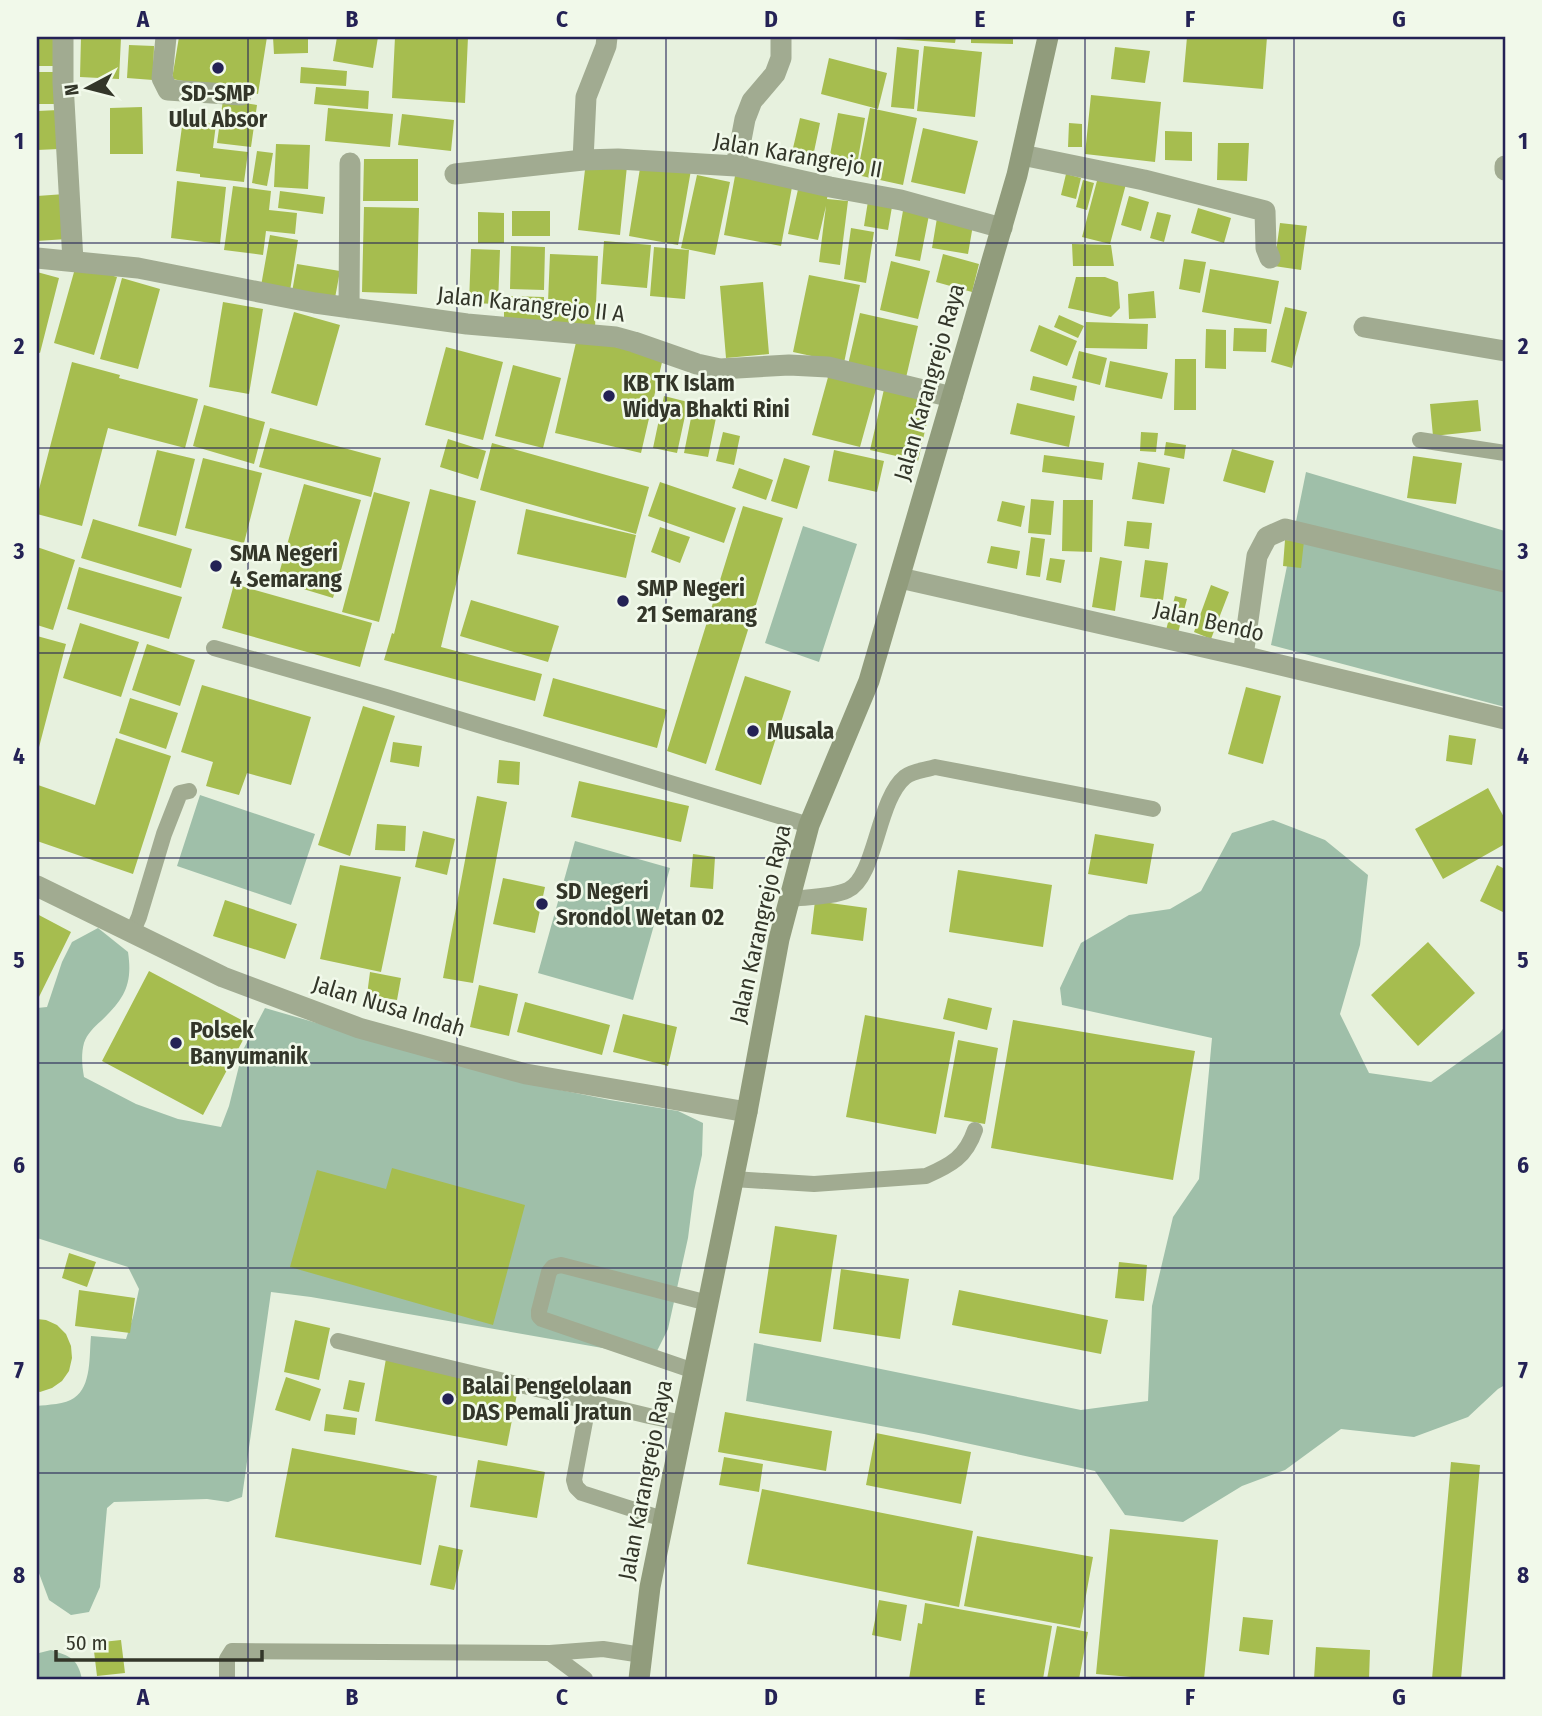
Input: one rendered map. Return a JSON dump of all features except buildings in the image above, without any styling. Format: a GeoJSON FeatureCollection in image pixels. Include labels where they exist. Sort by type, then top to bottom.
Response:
{"type":"FeatureCollection","features":[{"type":"Feature","properties":{"kind":"main road","name":"Jalan Karangrejo Raya"},"geometry":{"type":"LineString","coordinates":[[639,1679],[650,1587],[747,1112],[779,939],[809,825],[869,681],[900,578],[1022,155],[1048,37]]}},
{"type":"Feature","properties":{"kind":"street"},"geometry":{"type":"LineString","coordinates":[[63,37],[73,261]]}},
{"type":"Feature","properties":{"kind":"street"},"geometry":{"type":"LineString","coordinates":[[166,37],[162,78],[168,90],[241,95]]}},
{"type":"Feature","properties":{"kind":"street"},"geometry":{"type":"LineString","coordinates":[[583,160],[586,97],[607,37]]}},
{"type":"Feature","properties":{"kind":"street"},"geometry":{"type":"LineString","coordinates":[[736,166],[745,119],[752,101],[775,74],[781,58],[781,37]]}},
{"type":"Feature","properties":{"kind":"street"},"geometry":{"type":"LineString","coordinates":[[1022,155],[1144,180],[1265,211],[1266,248],[1270,258]]}},
{"type":"Feature","properties":{"kind":"street","name":"Jalan Karangrejo II"},"geometry":{"type":"LineString","coordinates":[[455,174],[583,160],[618,159],[736,166],[901,200],[1002,228]]}},
{"type":"Feature","properties":{"kind":"street"},"geometry":{"type":"LineString","coordinates":[[348,308],[350,163]]}},
{"type":"Feature","properties":{"kind":"street","name":"Jalan Karangrejo II A"},"geometry":{"type":"LineString","coordinates":[[37,258],[138,268],[348,308],[495,328],[616,337],[720,369],[789,365],[828,367],[952,397]]}},
{"type":"Feature","properties":{"kind":"street"},"geometry":{"type":"LineString","coordinates":[[1364,327],[1505,351]]}},
{"type":"Feature","properties":{"kind":"street"},"geometry":{"type":"LineString","coordinates":[[1243,656],[1257,556],[1267,537],[1286,529],[1505,582]]}},
{"type":"Feature","properties":{"kind":"street","name":"Jalan Bendo"},"geometry":{"type":"LineString","coordinates":[[900,578],[1505,719]]}},
{"type":"Feature","properties":{"kind":"street","name":"Jalan Nusa Indah"},"geometry":{"type":"LineString","coordinates":[[37,886],[223,977],[359,1028],[526,1074],[747,1112]]}},
{"type":"Feature","properties":{"kind":"lane"},"geometry":{"type":"LineString","coordinates":[[1420,440],[1505,453]]}},
{"type":"Feature","properties":{"kind":"lane"},"geometry":{"type":"LineString","coordinates":[[215,648],[809,825]]}},
{"type":"Feature","properties":{"kind":"lane"},"geometry":{"type":"LineString","coordinates":[[790,899],[849,890],[862,880],[893,790],[906,775],[935,767],[1153,809]]}},
{"type":"Feature","properties":{"kind":"lane"},"geometry":{"type":"LineString","coordinates":[[132,933],[180,793],[189,791]]}},
{"type":"Feature","properties":{"kind":"lane"},"geometry":{"type":"LineString","coordinates":[[733,1180],[814,1184],[926,1176],[943,1169],[965,1152],[975,1130]]}},
{"type":"Feature","properties":{"kind":"lane"},"geometry":{"type":"LineString","coordinates":[[694,1371],[542,1319],[539,1311],[549,1272],[553,1267],[561,1265],[708,1303]]}},
{"type":"Feature","properties":{"kind":"lane"},"geometry":{"type":"LineString","coordinates":[[338,1341],[683,1423]]}},
{"type":"Feature","properties":{"kind":"lane"},"geometry":{"type":"LineString","coordinates":[[589,1400],[574,1480],[576,1487],[582,1493],[663,1519]]}},
{"type":"Feature","properties":{"kind":"lane"},"geometry":{"type":"LineString","coordinates":[[227,1679],[227,1659],[232,1651],[550,1653],[603,1649],[642,1655]]}},
{"type":"Feature","properties":{"kind":"lane"},"geometry":{"type":"LineString","coordinates":[[550,1653],[585,1679]]}},
{"type":"Feature","properties":{"kind":"green space"},"geometry":{"type":"Polygon","coordinates":[[[1306,472],[1505,531],[1505,707],[1271,645],[1306,472]]]}},
{"type":"Feature","properties":{"kind":"green space"},"geometry":{"type":"Polygon","coordinates":[[[803,526],[857,544],[819,662],[765,643],[803,526]]]}},
{"type":"Feature","properties":{"kind":"green space"},"geometry":{"type":"Polygon","coordinates":[[[200,795],[315,834],[291,905],[177,866],[200,795]]]}},
{"type":"Feature","properties":{"kind":"green space"},"geometry":{"type":"Polygon","coordinates":[[[1273,820],[1325,840],[1368,875],[1360,945],[1340,1014],[1369,1073],[1431,1082],[1500,1033],[1505,1026],[1505,1385],[1468,1417],[1414,1437],[1341,1429],[1285,1470],[1242,1486],[1183,1522],[1125,1515],[1095,1471],[924,1434],[746,1401],[754,1343],[1081,1410],[1148,1401],[1152,1306],[1173,1217],[1199,1179],[1212,1038],[1062,1005],[1060,988],[1081,943],[1129,915],[1170,909],[1201,891],[1232,833],[1273,820]]]}},
{"type":"Feature","properties":{"kind":"green space"},"geometry":{"type":"Polygon","coordinates":[[[575,841],[670,868],[633,1000],[538,973],[575,841]]]}},
{"type":"Feature","properties":{"kind":"green space"},"geometry":{"type":"Polygon","coordinates":[[[98,928],[128,952],[129,974],[121,998],[85,1040],[82,1056],[84,1077],[136,1104],[178,1119],[221,1127],[243,1050],[265,1008],[521,1082],[678,1111],[703,1123],[702,1155],[688,1238],[668,1329],[654,1357],[271,1292],[242,1497],[228,1502],[207,1499],[114,1502],[107,1508],[100,1587],[89,1612],[71,1615],[49,1600],[37,1568],[37,1406],[66,1402],[80,1393],[87,1378],[91,1336],[126,1339],[139,1289],[128,1267],[37,1238],[37,1008],[47,1007],[62,962],[72,942],[98,928]]]}},
{"type":"Feature","properties":{"kind":"green space"},"geometry":{"type":"Polygon","coordinates":[[[51,1650],[72,1659],[82,1679],[37,1679],[37,1657],[39,1653],[51,1650]]]}},
{"type":"Feature","properties":{"kind":"place","name":"SD-SMP Ulul Absor"},"geometry":{"type":"Point","coordinates":[218,68]}},
{"type":"Feature","properties":{"kind":"place","name":"KB TK Islam Widya Bhakti Rini"},"geometry":{"type":"Point","coordinates":[609,396]}},
{"type":"Feature","properties":{"kind":"place","name":"SMA Negeri 4 Semarang"},"geometry":{"type":"Point","coordinates":[216,566]}},
{"type":"Feature","properties":{"kind":"place","name":"SMP Negeri 21 Semarang"},"geometry":{"type":"Point","coordinates":[623,601]}},
{"type":"Feature","properties":{"kind":"place","name":"Musala"},"geometry":{"type":"Point","coordinates":[753,731]}},
{"type":"Feature","properties":{"kind":"place","name":"SD Negeri Srondol Wetan 02"},"geometry":{"type":"Point","coordinates":[542,904]}},
{"type":"Feature","properties":{"kind":"place","name":"Polsek Banyumanik"},"geometry":{"type":"Point","coordinates":[176,1043]}},
{"type":"Feature","properties":{"kind":"place","name":"Balai Pengelolaan DAS Pemali Jratun"},"geometry":{"type":"Point","coordinates":[448,1399]}}]}
